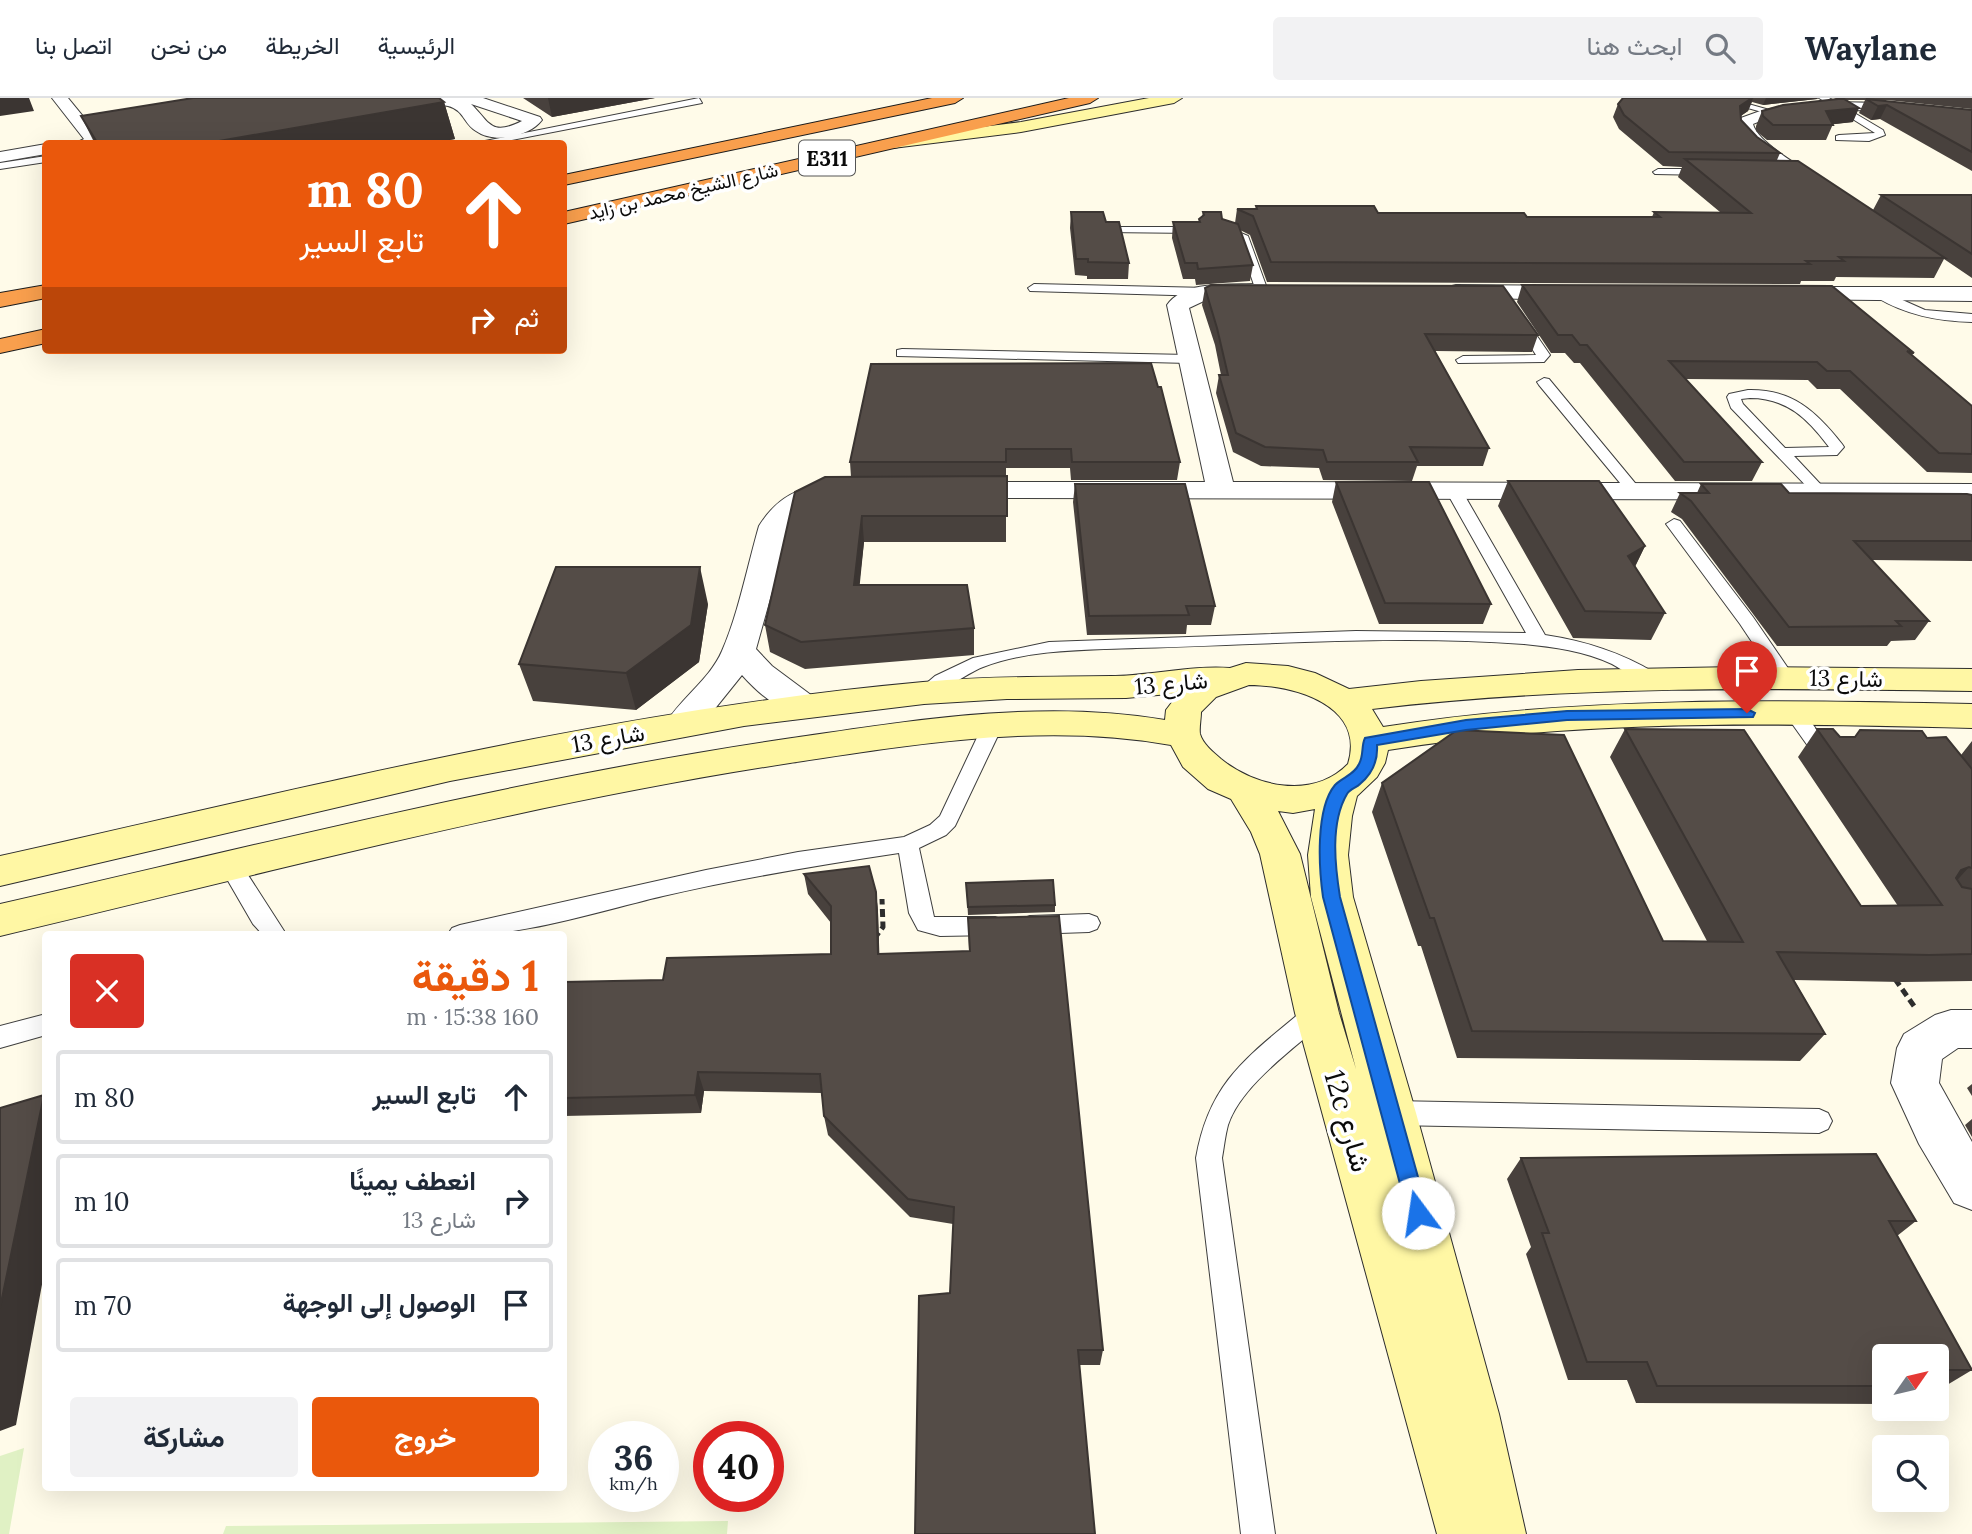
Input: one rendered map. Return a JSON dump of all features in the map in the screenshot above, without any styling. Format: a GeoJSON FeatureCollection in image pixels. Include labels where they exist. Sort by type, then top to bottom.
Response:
{"type":"FeatureCollection","features":[{"type":"Feature","properties":{"kind":"highway","name":"شارع الشيخ محمد بن زايد"},"geometry":{"type":"LineString","coordinates":[[567,179],[955,98]]}},
{"type":"Feature","properties":{"kind":"highway","name":"شارع الشيخ محمد بن زايد"},"geometry":{"type":"LineString","coordinates":[[567,217],[1090,98]]}},
{"type":"Feature","properties":{"kind":"highway"},"geometry":{"type":"LineString","coordinates":[[0,281],[42,273]]}},
{"type":"Feature","properties":{"kind":"highway"},"geometry":{"type":"LineString","coordinates":[[0,300],[42,292]]}},
{"type":"Feature","properties":{"kind":"highway"},"geometry":{"type":"LineString","coordinates":[[0,346],[42,336]]}},
{"type":"Feature","properties":{"kind":"street"},"geometry":{"type":"LineString","coordinates":[[60,98],[67,140]]}},
{"type":"Feature","properties":{"kind":"street"},"geometry":{"type":"LineString","coordinates":[[414,98],[450,102],[464,107],[478,125],[489,131],[525,127],[534,120],[495,102],[467,98]]}},
{"type":"Feature","properties":{"kind":"street"},"geometry":{"type":"LineString","coordinates":[[893,143],[1021,127],[1174,98]]}},
{"type":"Feature","properties":{"kind":"street"},"geometry":{"type":"LineString","coordinates":[[1834,197],[1758,145],[1746,133],[1744,122],[1752,113],[1766,108],[1825,99],[1902,105],[1972,117]]}},
{"type":"Feature","properties":{"kind":"street"},"geometry":{"type":"LineString","coordinates":[[72,140],[117,130],[157,133]]}},
{"type":"Feature","properties":{"kind":"street"},"geometry":{"type":"LineString","coordinates":[[78,140],[157,133]]}},
{"type":"Feature","properties":{"kind":"street"},"geometry":{"type":"LineString","coordinates":[[0,162],[42,149]]}},
{"type":"Feature","properties":{"kind":"street"},"geometry":{"type":"LineString","coordinates":[[1949,275],[1972,293]]}},
{"type":"Feature","properties":{"kind":"street"},"geometry":{"type":"LineString","coordinates":[[1220,491],[1178,305],[1189,297],[1208,292],[1289,291]]}},
{"type":"Feature","properties":{"kind":"street"},"geometry":{"type":"LineString","coordinates":[[1435,292],[1508,303],[1596,293]]}},
{"type":"Feature","properties":{"kind":"street"},"geometry":{"type":"LineString","coordinates":[[1772,294],[1972,293]]}},
{"type":"Feature","properties":{"kind":"street"},"geometry":{"type":"LineString","coordinates":[[684,723],[722,680],[739,651],[774,526],[782,510],[801,498],[827,491],[868,490]]}},
{"type":"Feature","properties":{"kind":"street"},"geometry":{"type":"LineString","coordinates":[[936,490],[1972,492]]}},
{"type":"Feature","properties":{"kind":"street"},"geometry":{"type":"LineString","coordinates":[[739,651],[760,674],[803,705]]}},
{"type":"Feature","properties":{"kind":"street"},"geometry":{"type":"LineString","coordinates":[[1246,674],[1287,676],[1326,690],[1343,701],[1361,720],[1370,741],[1370,755],[1365,768],[1356,779],[1341,789],[1313,797],[1297,799],[1246,792],[1210,773],[1187,748],[1182,735],[1181,723],[1190,700],[1200,690],[1227,678],[1246,674]]}},
{"type":"Feature","properties":{"kind":"street","name":"شارع 13"},"geometry":{"type":"LineString","coordinates":[[1343,701],[1492,684],[1648,677],[1972,680]]}},
{"type":"Feature","properties":{"kind":"street","name":"شارع 13"},"geometry":{"type":"LineString","coordinates":[[0,871],[411,777],[684,723],[803,705],[924,693],[1007,688],[1126,687],[1227,678]]}},
{"type":"Feature","properties":{"kind":"street","name":"شارع 13"},"geometry":{"type":"LineString","coordinates":[[1370,741],[1466,725],[1567,715],[1795,714],[1905,723],[1972,716]]}},
{"type":"Feature","properties":{"kind":"street","name":"شارع 13"},"geometry":{"type":"LineString","coordinates":[[0,920],[519,799],[651,773],[792,750],[992,727],[1087,723],[1138,727],[1182,735]]}},
{"type":"Feature","properties":{"kind":"street","name":"12c شارع"},"geometry":{"type":"LineString","coordinates":[[1341,789],[1328,831],[1330,886],[1483,1466],[1495,1534]]}},
{"type":"Feature","properties":{"kind":"street","name":"12c شارع"},"geometry":{"type":"LineString","coordinates":[[1246,792],[1270,830],[1280,854],[1317,1013],[1468,1534]]}},
{"type":"Feature","properties":{"kind":"street"},"geometry":{"type":"LineString","coordinates":[[1957,1032],[1920,1048],[1915,1083],[1936,1128],[1972,1186]]}},
{"type":"Feature","properties":{"kind":"lane"},"geometry":{"type":"LineString","coordinates":[[1716,98],[1766,108]]}},
{"type":"Feature","properties":{"kind":"lane"},"geometry":{"type":"LineString","coordinates":[[1746,98],[1766,108]]}},
{"type":"Feature","properties":{"kind":"lane"},"geometry":{"type":"LineString","coordinates":[[1825,99],[1880,135],[1869,138],[1839,138]]}},
{"type":"Feature","properties":{"kind":"lane"},"geometry":{"type":"LineString","coordinates":[[495,140],[699,101]]}},
{"type":"Feature","properties":{"kind":"lane"},"geometry":{"type":"LineString","coordinates":[[143,140],[157,133]]}},
{"type":"Feature","properties":{"kind":"lane"},"geometry":{"type":"LineString","coordinates":[[1658,172],[1723,172]]}},
{"type":"Feature","properties":{"kind":"lane"},"geometry":{"type":"LineString","coordinates":[[1774,173],[1800,173]]}},
{"type":"Feature","properties":{"kind":"lane"},"geometry":{"type":"LineString","coordinates":[[1108,230],[1195,230]]}},
{"type":"Feature","properties":{"kind":"lane"},"geometry":{"type":"LineString","coordinates":[[1225,230],[1243,236],[1262,290]]}},
{"type":"Feature","properties":{"kind":"lane"},"geometry":{"type":"LineString","coordinates":[[1034,288],[1208,292]]}},
{"type":"Feature","properties":{"kind":"lane"},"geometry":{"type":"LineString","coordinates":[[1880,294],[1902,308],[1918,314],[1972,318]]}},
{"type":"Feature","properties":{"kind":"lane"},"geometry":{"type":"LineString","coordinates":[[1463,360],[1530,361],[1544,355],[1508,303]]}},
{"type":"Feature","properties":{"kind":"lane"},"geometry":{"type":"LineString","coordinates":[[902,354],[1189,359]]}},
{"type":"Feature","properties":{"kind":"lane"},"geometry":{"type":"LineString","coordinates":[[1544,382],[1635,492]]}},
{"type":"Feature","properties":{"kind":"lane"},"geometry":{"type":"LineString","coordinates":[[1782,452],[1832,453],[1837,447],[1792,400],[1767,394],[1741,394],[1734,397],[1736,405],[1820,492]]}},
{"type":"Feature","properties":{"kind":"lane"},"geometry":{"type":"LineString","coordinates":[[1454,491],[1539,640]]}},
{"type":"Feature","properties":{"kind":"lane"},"geometry":{"type":"LineString","coordinates":[[1674,524],[1747,621],[1785,677]]}},
{"type":"Feature","properties":{"kind":"lane"},"geometry":{"type":"LineString","coordinates":[[924,693],[949,675],[976,663],[1018,652],[1073,646],[1328,637],[1424,636],[1539,640],[1597,651],[1619,659],[1648,677]]}},
{"type":"Feature","properties":{"kind":"lane"},"geometry":{"type":"LineString","coordinates":[[1795,714],[1827,758]]}},
{"type":"Feature","properties":{"kind":"lane"},"geometry":{"type":"LineString","coordinates":[[473,931],[706,878],[798,860],[908,844],[937,830],[948,821],[992,727]]}},
{"type":"Feature","properties":{"kind":"lane"},"geometry":{"type":"LineString","coordinates":[[908,844],[920,913],[926,924],[940,927],[1089,923]]}},
{"type":"Feature","properties":{"kind":"lane"},"geometry":{"type":"LineString","coordinates":[[231,867],[261,918],[272,931]]}},
{"type":"Feature","properties":{"kind":"lane"},"geometry":{"type":"LineString","coordinates":[[1258,1534],[1209,1158],[1216,1124],[1232,1095],[1256,1068],[1317,1013]]}},
{"type":"Feature","properties":{"kind":"lane"},"geometry":{"type":"LineString","coordinates":[[0,1037],[42,1025]]}},
{"type":"Feature","properties":{"kind":"lane"},"geometry":{"type":"LineString","coordinates":[[1392,1113],[1819,1121]]}},
{"type":"Feature","properties":{"kind":"path"},"geometry":{"type":"LineString","coordinates":[[864,945],[882,934],[882,899]]}},
{"type":"Feature","properties":{"kind":"path"},"geometry":{"type":"LineString","coordinates":[[1893,976],[1916,1010],[1957,1032]]}},
{"type":"Feature","properties":{"kind":"green space"},"geometry":{"type":"Polygon","coordinates":[[[24,1448],[9,1534],[0,1534],[0,1456],[24,1448]]]}},
{"type":"Feature","properties":{"kind":"green space"},"geometry":{"type":"Polygon","coordinates":[[[728,1521],[727,1534],[223,1534],[226,1526],[728,1521]]]}},
{"type":"Feature","properties":{"kind":"building"},"geometry":{"type":"Polygon","coordinates":[[[193,98],[439,98],[444,102],[225,140],[96,140],[81,116],[193,98]]]}},
{"type":"Feature","properties":{"kind":"building"},"geometry":{"type":"Polygon","coordinates":[[[1623,98],[1752,98],[1740,106],[1741,120],[1757,137],[1780,153],[1669,152],[1624,115],[1618,104],[1623,98]]]}},
{"type":"Feature","properties":{"kind":"building"},"geometry":{"type":"Polygon","coordinates":[[[1844,99],[1859,108],[1826,111],[1833,125],[1773,125],[1763,116],[1762,111],[1783,105],[1844,99]]]}},
{"type":"Feature","properties":{"kind":"building"},"geometry":{"type":"Polygon","coordinates":[[[1866,99],[1972,110],[1972,152],[1887,105],[1878,106],[1866,99]]]}},
{"type":"Feature","properties":{"kind":"building"},"geometry":{"type":"Polygon","coordinates":[[[1685,159],[1798,161],[1945,258],[1839,257],[1844,261],[1806,261],[1810,264],[1271,262],[1253,216],[1237,209],[1257,209],[1256,206],[1374,206],[1378,213],[1524,213],[1527,217],[1660,217],[1654,212],[1751,213],[1685,159]]]}},
{"type":"Feature","properties":{"kind":"building"},"geometry":{"type":"Polygon","coordinates":[[[1881,195],[1972,195],[1972,254],[1881,195]]]}},
{"type":"Feature","properties":{"kind":"building"},"geometry":{"type":"Polygon","coordinates":[[[1071,212],[1103,212],[1106,222],[1119,222],[1129,263],[1076,259],[1071,212]]]}},
{"type":"Feature","properties":{"kind":"building"},"geometry":{"type":"Polygon","coordinates":[[[1203,212],[1221,212],[1222,219],[1238,224],[1253,265],[1198,269],[1197,263],[1185,263],[1173,222],[1200,222],[1203,212]]]}},
{"type":"Feature","properties":{"kind":"building"},"geometry":{"type":"Polygon","coordinates":[[[1211,285],[1503,286],[1538,335],[1425,334],[1489,448],[1410,447],[1418,462],[1327,462],[1323,450],[1265,447],[1236,433],[1219,375],[1228,375],[1205,288],[1211,285]]]}},
{"type":"Feature","properties":{"kind":"building"},"geometry":{"type":"Polygon","coordinates":[[[1522,285],[1832,286],[1914,353],[1907,351],[1972,406],[1972,454],[1939,453],[1850,371],[1827,371],[1817,362],[1669,361],[1762,462],[1684,462],[1587,345],[1580,345],[1572,335],[1558,335],[1522,285]]]}},
{"type":"Feature","properties":{"kind":"building"},"geometry":{"type":"Polygon","coordinates":[[[1151,363],[1158,387],[1161,387],[1180,462],[1072,462],[1071,449],[1006,449],[1006,462],[850,462],[871,364],[1151,363]]]}},
{"type":"Feature","properties":{"kind":"building"},"geometry":{"type":"Polygon","coordinates":[[[1007,476],[1007,516],[862,516],[854,585],[967,585],[974,628],[801,642],[765,625],[795,492],[825,477],[1007,476]]]}},
{"type":"Feature","properties":{"kind":"building"},"geometry":{"type":"Polygon","coordinates":[[[1508,481],[1599,481],[1645,546],[1628,556],[1665,613],[1585,611],[1508,481]]]}},
{"type":"Feature","properties":{"kind":"building"},"geometry":{"type":"Polygon","coordinates":[[[1336,482],[1429,482],[1491,604],[1385,603],[1336,482]]]}},
{"type":"Feature","properties":{"kind":"building"},"geometry":{"type":"Polygon","coordinates":[[[1075,484],[1185,484],[1215,606],[1186,606],[1189,615],[1089,616],[1075,484]]]}},
{"type":"Feature","properties":{"kind":"building"},"geometry":{"type":"Polygon","coordinates":[[[1701,484],[1781,484],[1789,493],[1972,495],[1972,541],[1854,541],[1929,621],[1896,621],[1901,626],[1789,627],[1691,501],[1680,493],[1709,493],[1701,484]]]}},
{"type":"Feature","properties":{"kind":"building"},"geometry":{"type":"Polygon","coordinates":[[[556,567],[700,567],[691,625],[626,673],[519,664],[556,567]]]}},
{"type":"Feature","properties":{"kind":"building"},"geometry":{"type":"Polygon","coordinates":[[[1625,729],[1744,730],[1861,906],[1942,905],[1817,729],[1833,729],[1840,737],[1855,737],[1860,730],[1922,731],[1927,738],[1946,737],[1972,769],[1972,868],[1961,870],[1956,878],[1962,887],[1972,889],[1972,954],[1777,952],[1825,1034],[1472,1031],[1434,918],[1430,918],[1382,783],[1457,730],[1564,735],[1663,941],[1743,942],[1625,729]]]}},
{"type":"Feature","properties":{"kind":"building"},"geometry":{"type":"Polygon","coordinates":[[[869,866],[876,892],[878,954],[970,951],[968,918],[1059,916],[1103,1350],[1078,1350],[1095,1534],[915,1534],[919,1296],[950,1293],[954,1207],[908,1199],[824,1116],[820,1074],[698,1072],[695,1095],[567,1098],[567,982],[663,980],[667,958],[831,954],[831,906],[804,874],[869,866]]]}},
{"type":"Feature","properties":{"kind":"building"},"geometry":{"type":"Polygon","coordinates":[[[1053,880],[1055,905],[968,907],[966,883],[1053,880]]]}},
{"type":"Feature","properties":{"kind":"building"},"geometry":{"type":"Polygon","coordinates":[[[42,1096],[0,1308],[0,1108],[42,1096]]]}},
{"type":"Feature","properties":{"kind":"building"},"geometry":{"type":"Polygon","coordinates":[[[1876,1154],[1916,1221],[1889,1221],[1972,1370],[1950,1370],[1950,1344],[1872,1344],[1872,1386],[1657,1386],[1647,1362],[1587,1362],[1542,1233],[1549,1233],[1521,1158],[1876,1154]]]}},
{"type":"Feature","properties":{"kind":"route"},"geometry":{"type":"LineString","coordinates":[[1418,1213],[1328,874],[1328,831],[1333,810],[1341,789],[1356,779],[1365,768],[1370,755],[1370,741],[1466,725],[1567,715],[1747,713]]}}]}
